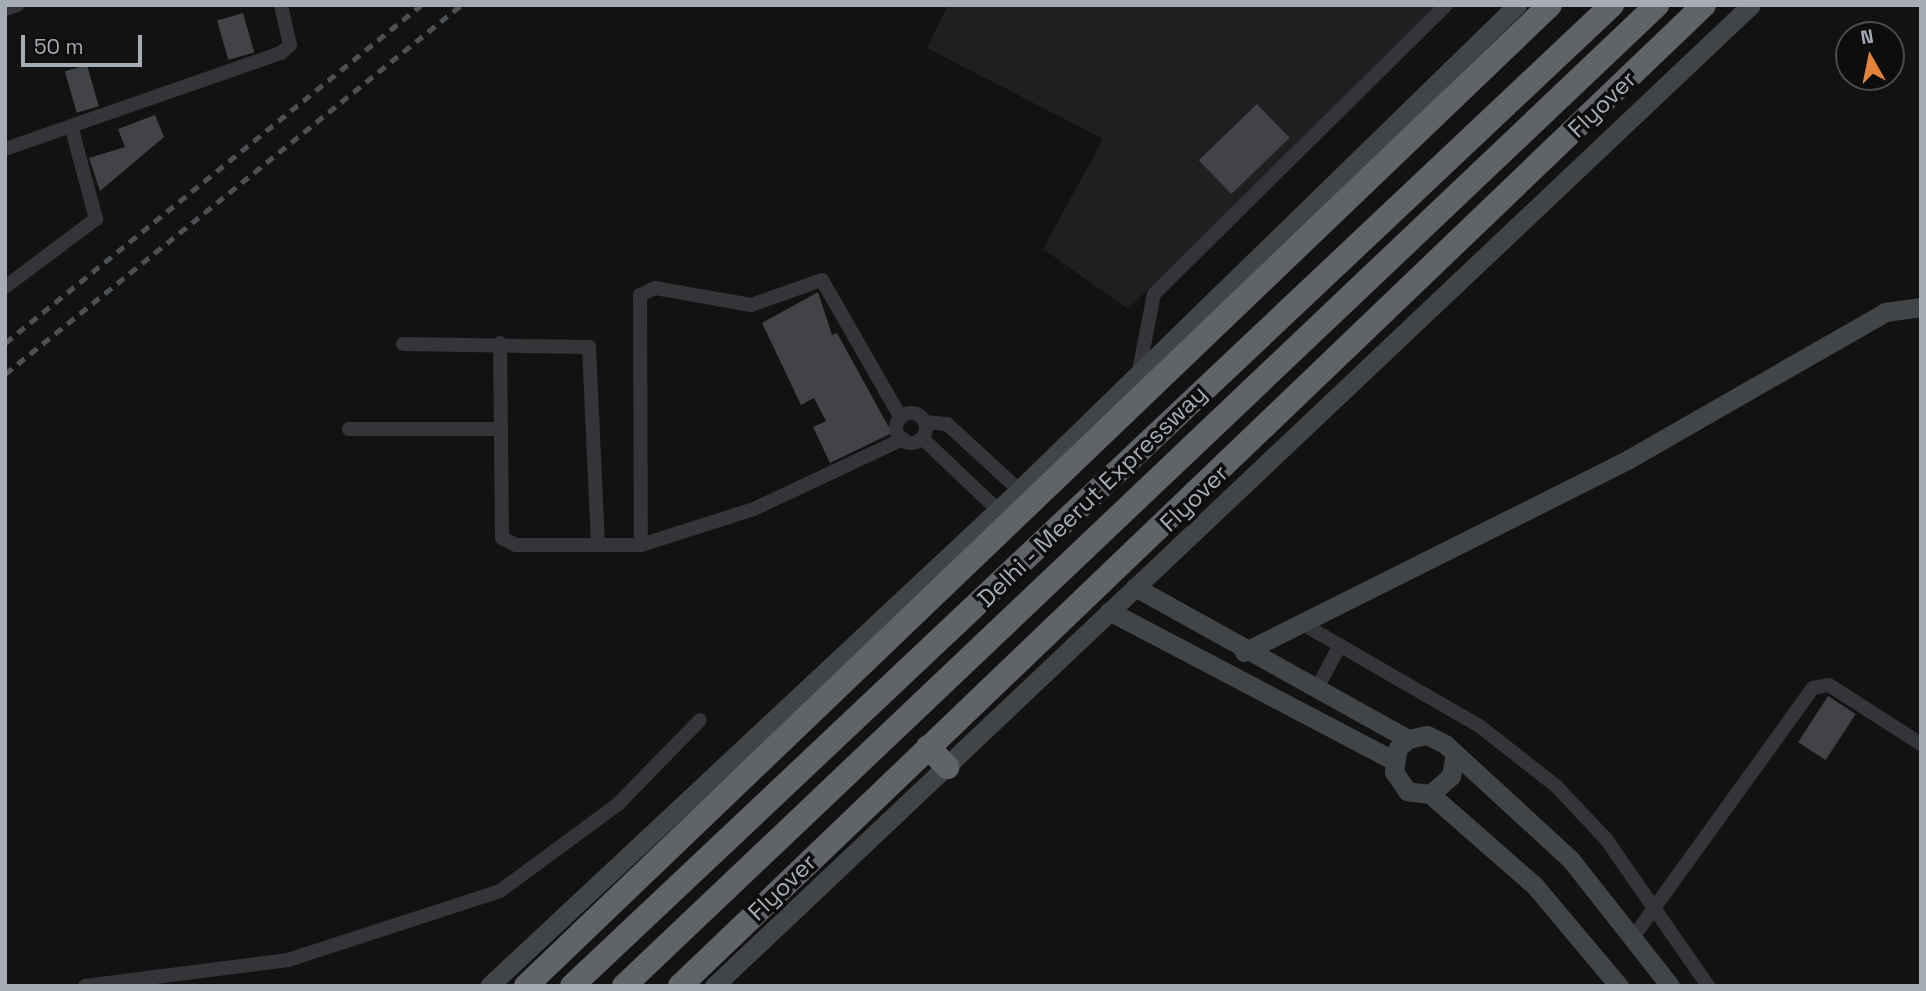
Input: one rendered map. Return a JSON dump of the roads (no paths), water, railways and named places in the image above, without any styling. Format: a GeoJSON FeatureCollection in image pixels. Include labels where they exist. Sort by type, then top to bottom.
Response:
{"type":"FeatureCollection","features":[{"type":"Feature","properties":{"kind":"highway"},"geometry":{"type":"LineString","coordinates":[[526,986],[774,748],[964,555],[1209,332],[1550,5]]}},
{"type":"Feature","properties":{"kind":"highway","name":"Delhi - Meerut Expressway"},"geometry":{"type":"LineString","coordinates":[[572,986],[1612,5]]}},
{"type":"Feature","properties":{"kind":"highway","name":"Delhi - Meerut Expressway"},"geometry":{"type":"LineString","coordinates":[[624,986],[1657,5]]}},
{"type":"Feature","properties":{"kind":"highway","name":"Flyover"},"geometry":{"type":"LineString","coordinates":[[682,984],[1704,5]]}},
{"type":"Feature","properties":{"kind":"highway"},"geometry":{"type":"LineString","coordinates":[[774,748],[776,717]]}},
{"type":"Feature","properties":{"kind":"highway"},"geometry":{"type":"LineString","coordinates":[[928,747],[947,767]]}},
{"type":"Feature","properties":{"kind":"street"},"geometry":{"type":"LineString","coordinates":[[5,9],[17,5]]}},
{"type":"Feature","properties":{"kind":"street"},"geometry":{"type":"LineString","coordinates":[[5,149],[281,53],[290,45],[281,5]]}},
{"type":"Feature","properties":{"kind":"street"},"geometry":{"type":"LineString","coordinates":[[1139,371],[1154,294],[1446,5]]}},
{"type":"Feature","properties":{"kind":"street"},"geometry":{"type":"LineString","coordinates":[[489,986],[776,717],[964,555],[998,510],[1517,5]]}},
{"type":"Feature","properties":{"kind":"street"},"geometry":{"type":"LineString","coordinates":[[714,986],[1751,5]]}},
{"type":"Feature","properties":{"kind":"street"},"geometry":{"type":"LineString","coordinates":[[5,288],[96,219],[71,126]]}},
{"type":"Feature","properties":{"kind":"street"},"geometry":{"type":"LineString","coordinates":[[640,545],[640,295],[648,288],[751,305],[822,280],[901,418]]}},
{"type":"Feature","properties":{"kind":"street"},"geometry":{"type":"LineString","coordinates":[[1244,652],[1627,460],[1885,312],[1921,307]]}},
{"type":"Feature","properties":{"kind":"street"},"geometry":{"type":"LineString","coordinates":[[500,343],[502,538],[516,545],[598,542],[640,545],[754,509],[903,439],[922,438],[998,510]]}},
{"type":"Feature","properties":{"kind":"street"},"geometry":{"type":"LineString","coordinates":[[403,344],[589,346],[598,542]]}},
{"type":"Feature","properties":{"kind":"street"},"geometry":{"type":"LineString","coordinates":[[903,439],[897,429],[901,418],[911,413],[925,422],[947,424],[1019,490]]}},
{"type":"Feature","properties":{"kind":"street"},"geometry":{"type":"LineString","coordinates":[[922,438],[925,422]]}},
{"type":"Feature","properties":{"kind":"street"},"geometry":{"type":"LineString","coordinates":[[349,429],[500,429]]}},
{"type":"Feature","properties":{"kind":"street"},"geometry":{"type":"LineString","coordinates":[[1135,587],[1244,652],[1408,739],[1437,738],[1454,759],[1508,797],[1634,936],[1670,986]]}},
{"type":"Feature","properties":{"kind":"street"},"geometry":{"type":"LineString","coordinates":[[1109,611],[1393,760],[1399,783],[1430,794],[1535,886],[1619,986]]}},
{"type":"Feature","properties":{"kind":"street"},"geometry":{"type":"LineString","coordinates":[[1301,623],[1478,725],[1547,778],[1606,839],[1658,910],[1708,986]]}},
{"type":"Feature","properties":{"kind":"street"},"geometry":{"type":"LineString","coordinates":[[1316,690],[1340,645]]}},
{"type":"Feature","properties":{"kind":"street"},"geometry":{"type":"LineString","coordinates":[[1634,936],[1658,910],[1813,688],[1829,685],[1921,744]]}},
{"type":"Feature","properties":{"kind":"street"},"geometry":{"type":"LineString","coordinates":[[85,986],[288,960],[500,891],[618,804],[700,720]]}},
{"type":"Feature","properties":{"kind":"street"},"geometry":{"type":"LineString","coordinates":[[1393,760],[1408,739]]}},
{"type":"Feature","properties":{"kind":"street"},"geometry":{"type":"LineString","coordinates":[[1430,794],[1451,776],[1454,759]]}},
{"type":"Feature","properties":{"kind":"railway"},"geometry":{"type":"LineString","coordinates":[[5,343],[421,5]]}},
{"type":"Feature","properties":{"kind":"railway"},"geometry":{"type":"LineString","coordinates":[[5,374],[461,5]]}}]}
